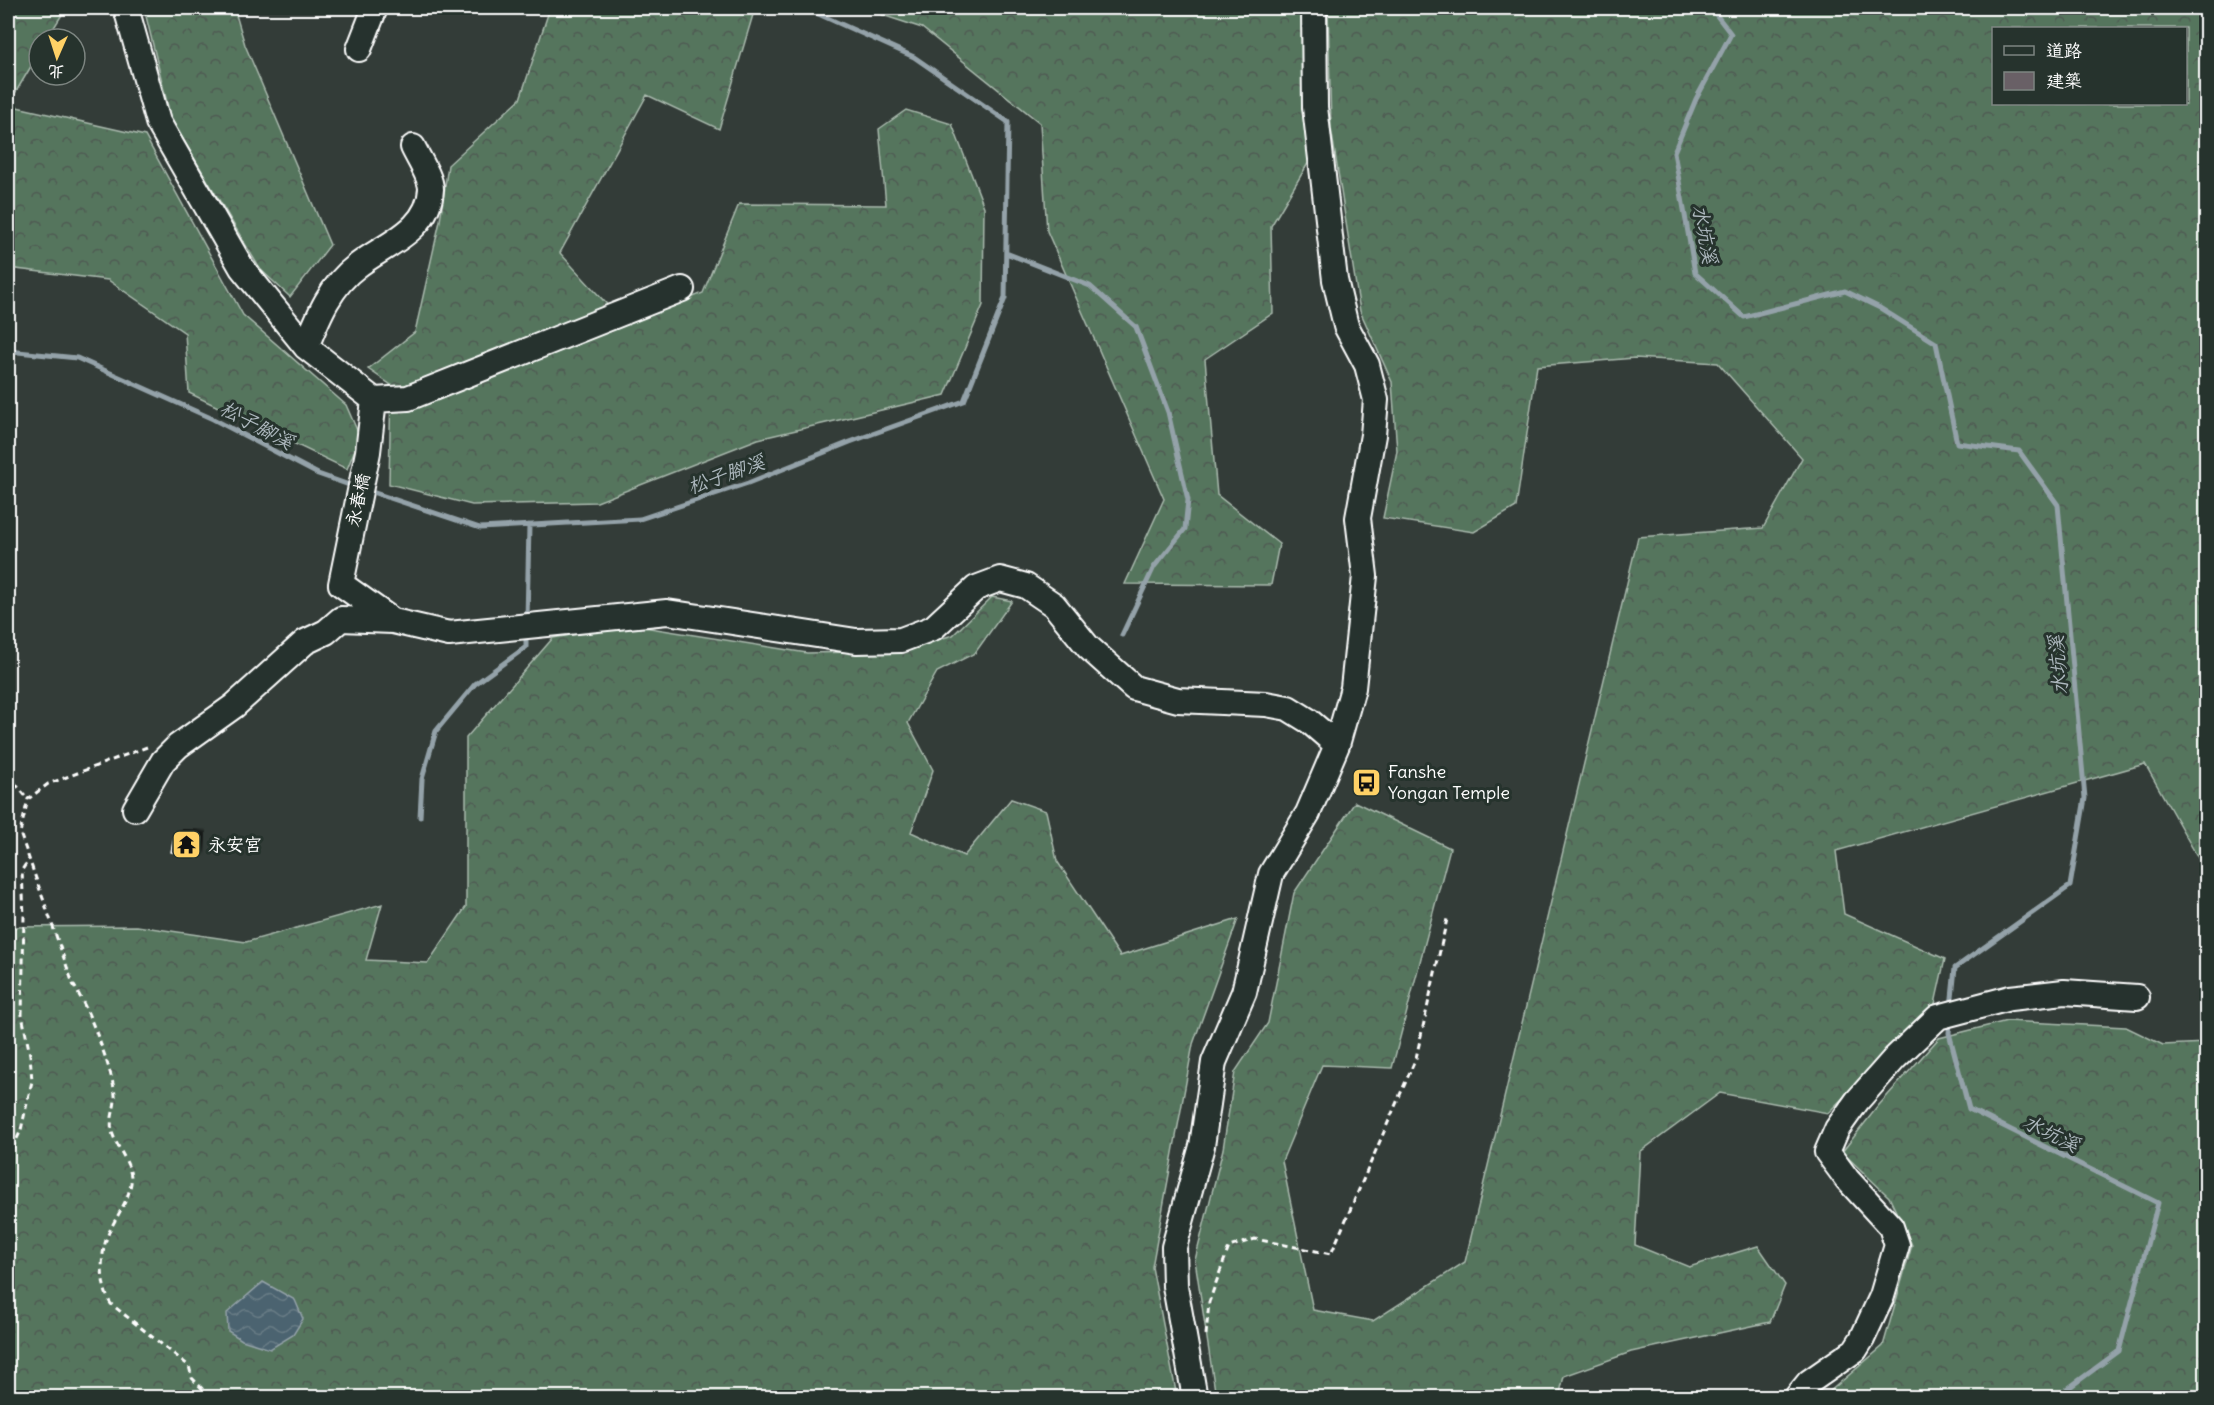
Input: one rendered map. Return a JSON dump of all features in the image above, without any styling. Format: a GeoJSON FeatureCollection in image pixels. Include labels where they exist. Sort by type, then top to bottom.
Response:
{"type":"FeatureCollection","features":[{"type":"Feature","properties":{"kind":"street"},"geometry":{"type":"LineString","coordinates":[[126,8],[158,122],[242,268],[306,347],[374,400],[408,398],[682,289]]}},
{"type":"Feature","properties":{"kind":"street"},"geometry":{"type":"LineString","coordinates":[[359,49],[375,8]]}},
{"type":"Feature","properties":{"kind":"street"},"geometry":{"type":"LineString","coordinates":[[1195,1398],[1175,1287],[1174,1247],[1202,1146],[1214,1062],[1244,992],[1271,874],[1308,813],[1337,746],[1353,688],[1365,576],[1358,518],[1373,435],[1376,400],[1367,365],[1346,326],[1335,280],[1315,107],[1314,8]]}},
{"type":"Feature","properties":{"kind":"street"},"geometry":{"type":"LineString","coordinates":[[306,347],[317,317],[331,292],[356,267],[416,227],[426,208],[431,188],[413,147]]}},
{"type":"Feature","properties":{"kind":"street","name":"永春橋"},"geometry":{"type":"LineString","coordinates":[[374,400],[368,452],[341,584],[393,621]]}},
{"type":"Feature","properties":{"kind":"street"},"geometry":{"type":"LineString","coordinates":[[135,809],[163,761],[181,744],[234,706],[305,642],[326,632],[341,619],[393,621],[450,634],[667,612],[856,641],[901,640],[933,628],[976,588],[1000,579],[1026,586],[1054,605],[1088,647],[1134,688],[1178,700],[1266,704],[1288,708],[1309,722],[1337,746]]}},
{"type":"Feature","properties":{"kind":"street"},"geometry":{"type":"LineString","coordinates":[[1796,1398],[1809,1382],[1855,1350],[1882,1296],[1897,1245],[1891,1227],[1847,1179],[1827,1152],[1837,1129],[1857,1101],[1895,1058],[1938,1017],[1971,1006],[2010,998],[2064,992],[2137,997]]}},
{"type":"Feature","properties":{"kind":"path"},"geometry":{"type":"LineString","coordinates":[[181,744],[165,742],[145,748],[48,784],[28,799],[20,833],[73,984],[84,1001],[100,1045],[115,1096],[111,1128],[131,1175],[123,1208],[105,1247],[105,1295],[111,1304],[189,1366],[192,1378],[211,1398]]}},
{"type":"Feature","properties":{"kind":"path"},"geometry":{"type":"LineString","coordinates":[[8,776],[28,799]]}},
{"type":"Feature","properties":{"kind":"path"},"geometry":{"type":"LineString","coordinates":[[8,1158],[21,1130],[32,1081],[30,1055],[22,1014],[24,916],[22,870],[29,859]]}},
{"type":"Feature","properties":{"kind":"path"},"geometry":{"type":"LineString","coordinates":[[1206,1345],[1209,1302],[1229,1247],[1255,1239],[1331,1254],[1416,1058],[1447,919]]}},
{"type":"Feature","properties":{"kind":"green space"},"geometry":{"type":"Polygon","coordinates":[[[8,8],[66,8],[54,27],[27,27],[27,73],[8,105],[8,8]]]}},
{"type":"Feature","properties":{"kind":"green space"},"geometry":{"type":"Polygon","coordinates":[[[144,8],[234,8],[245,45],[330,245],[290,297],[260,269],[171,119],[144,8]]]}},
{"type":"Feature","properties":{"kind":"green space"},"geometry":{"type":"Polygon","coordinates":[[[550,8],[755,8],[719,129],[647,95],[560,253],[626,325],[703,293],[739,204],[886,205],[879,129],[906,110],[952,124],[984,207],[983,305],[945,395],[758,439],[597,502],[472,505],[389,484],[391,385],[368,369],[415,332],[440,221],[448,165],[520,99],[550,8]]]}},
{"type":"Feature","properties":{"kind":"green space"},"geometry":{"type":"Polygon","coordinates":[[[861,8],[1300,8],[1304,24],[1310,160],[1271,226],[1273,313],[1205,359],[1217,495],[1279,544],[1271,585],[1125,584],[1164,499],[1047,231],[1040,123],[922,28],[861,8]]]}},
{"type":"Feature","properties":{"kind":"green space"},"geometry":{"type":"Polygon","coordinates":[[[1328,8],[2206,8],[2206,872],[2145,764],[1836,851],[1844,914],[1945,959],[1935,1004],[1828,1113],[1720,1093],[1640,1152],[1635,1245],[1689,1267],[1758,1246],[1785,1285],[1770,1322],[1631,1352],[1564,1376],[1559,1397],[1216,1397],[1195,1260],[1223,1149],[1235,1072],[1268,1023],[1294,893],[1355,802],[1450,848],[1392,1068],[1322,1065],[1282,1161],[1313,1310],[1373,1321],[1465,1262],[1638,537],[1763,528],[1802,458],[1718,363],[1635,358],[1537,366],[1516,507],[1474,532],[1383,518],[1397,451],[1392,382],[1360,311],[1331,128],[1328,8]]]}},
{"type":"Feature","properties":{"kind":"green space"},"geometry":{"type":"Polygon","coordinates":[[[8,105],[145,136],[243,315],[346,405],[360,437],[347,469],[189,393],[185,333],[108,280],[8,268],[8,105]]]}},
{"type":"Feature","properties":{"kind":"green space"},"geometry":{"type":"Polygon","coordinates":[[[992,597],[1012,601],[975,653],[937,672],[908,723],[933,770],[911,832],[964,856],[1011,799],[1046,811],[1057,861],[1120,956],[1238,919],[1193,1044],[1152,1267],[1177,1397],[8,1397],[8,927],[137,926],[246,942],[382,904],[366,960],[428,963],[466,907],[466,738],[553,638],[631,625],[807,653],[900,651],[953,635],[992,597]]]}},
{"type":"Feature","properties":{"kind":"green space"},"geometry":{"type":"Polygon","coordinates":[[[2007,1021],[2126,1027],[2163,1045],[2206,1043],[2206,1397],[1822,1398],[1883,1346],[1912,1245],[1889,1197],[1842,1152],[1879,1105],[1939,1038],[2007,1021]]]}},
{"type":"Feature","properties":{"kind":"water"},"geometry":{"type":"Polygon","coordinates":[[[263,1282],[295,1300],[303,1319],[293,1335],[270,1349],[242,1340],[228,1331],[227,1313],[263,1282]]]}},
{"type":"Feature","properties":{"kind":"building","name":"永安宮"},"geometry":{"type":"Polygon","coordinates":[[[175,832],[202,838],[198,858],[171,852],[175,832]]]}},
{"type":"Feature","properties":{"kind":"waterway","name":"松子腳溪"},"geometry":{"type":"LineString","coordinates":[[366,490],[480,528],[640,519],[748,483],[850,442],[964,401],[1005,298],[1008,122],[914,57],[814,12],[811,8]]}},
{"type":"Feature","properties":{"kind":"waterway","name":"水坑溪"},"geometry":{"type":"LineString","coordinates":[[1711,8],[1731,34],[1696,99],[1674,152],[1695,273],[1744,317],[1845,291],[1880,308],[1936,343],[1957,443],[2019,451],[2058,505],[2085,798],[2070,886],[1955,968],[1951,1008]]}},
{"type":"Feature","properties":{"kind":"waterway"},"geometry":{"type":"LineString","coordinates":[[1006,253],[1090,286],[1136,327],[1168,412],[1188,500],[1185,529],[1154,567],[1122,635]]}},
{"type":"Feature","properties":{"kind":"waterway","name":"松子腳溪"},"geometry":{"type":"LineString","coordinates":[[8,351],[77,358],[213,419],[318,474],[355,487]]}},
{"type":"Feature","properties":{"kind":"waterway"},"geometry":{"type":"LineString","coordinates":[[527,620],[529,525]]}},
{"type":"Feature","properties":{"kind":"waterway"},"geometry":{"type":"LineString","coordinates":[[420,817],[422,779],[436,731],[475,684],[526,647],[526,633]]}},
{"type":"Feature","properties":{"kind":"waterway","name":"水坑溪"},"geometry":{"type":"LineString","coordinates":[[1950,1020],[1949,1033],[1969,1109],[2158,1203],[2119,1351],[2055,1398]]}},
{"type":"Feature","properties":{"kind":"place","name":"Fanshe Yongan Temple"},"geometry":{"type":"Point","coordinates":[1367,782]}},
{"type":"Feature","properties":{"kind":"place","name":"永安宮"},"geometry":{"type":"Point","coordinates":[187,845]}}]}
